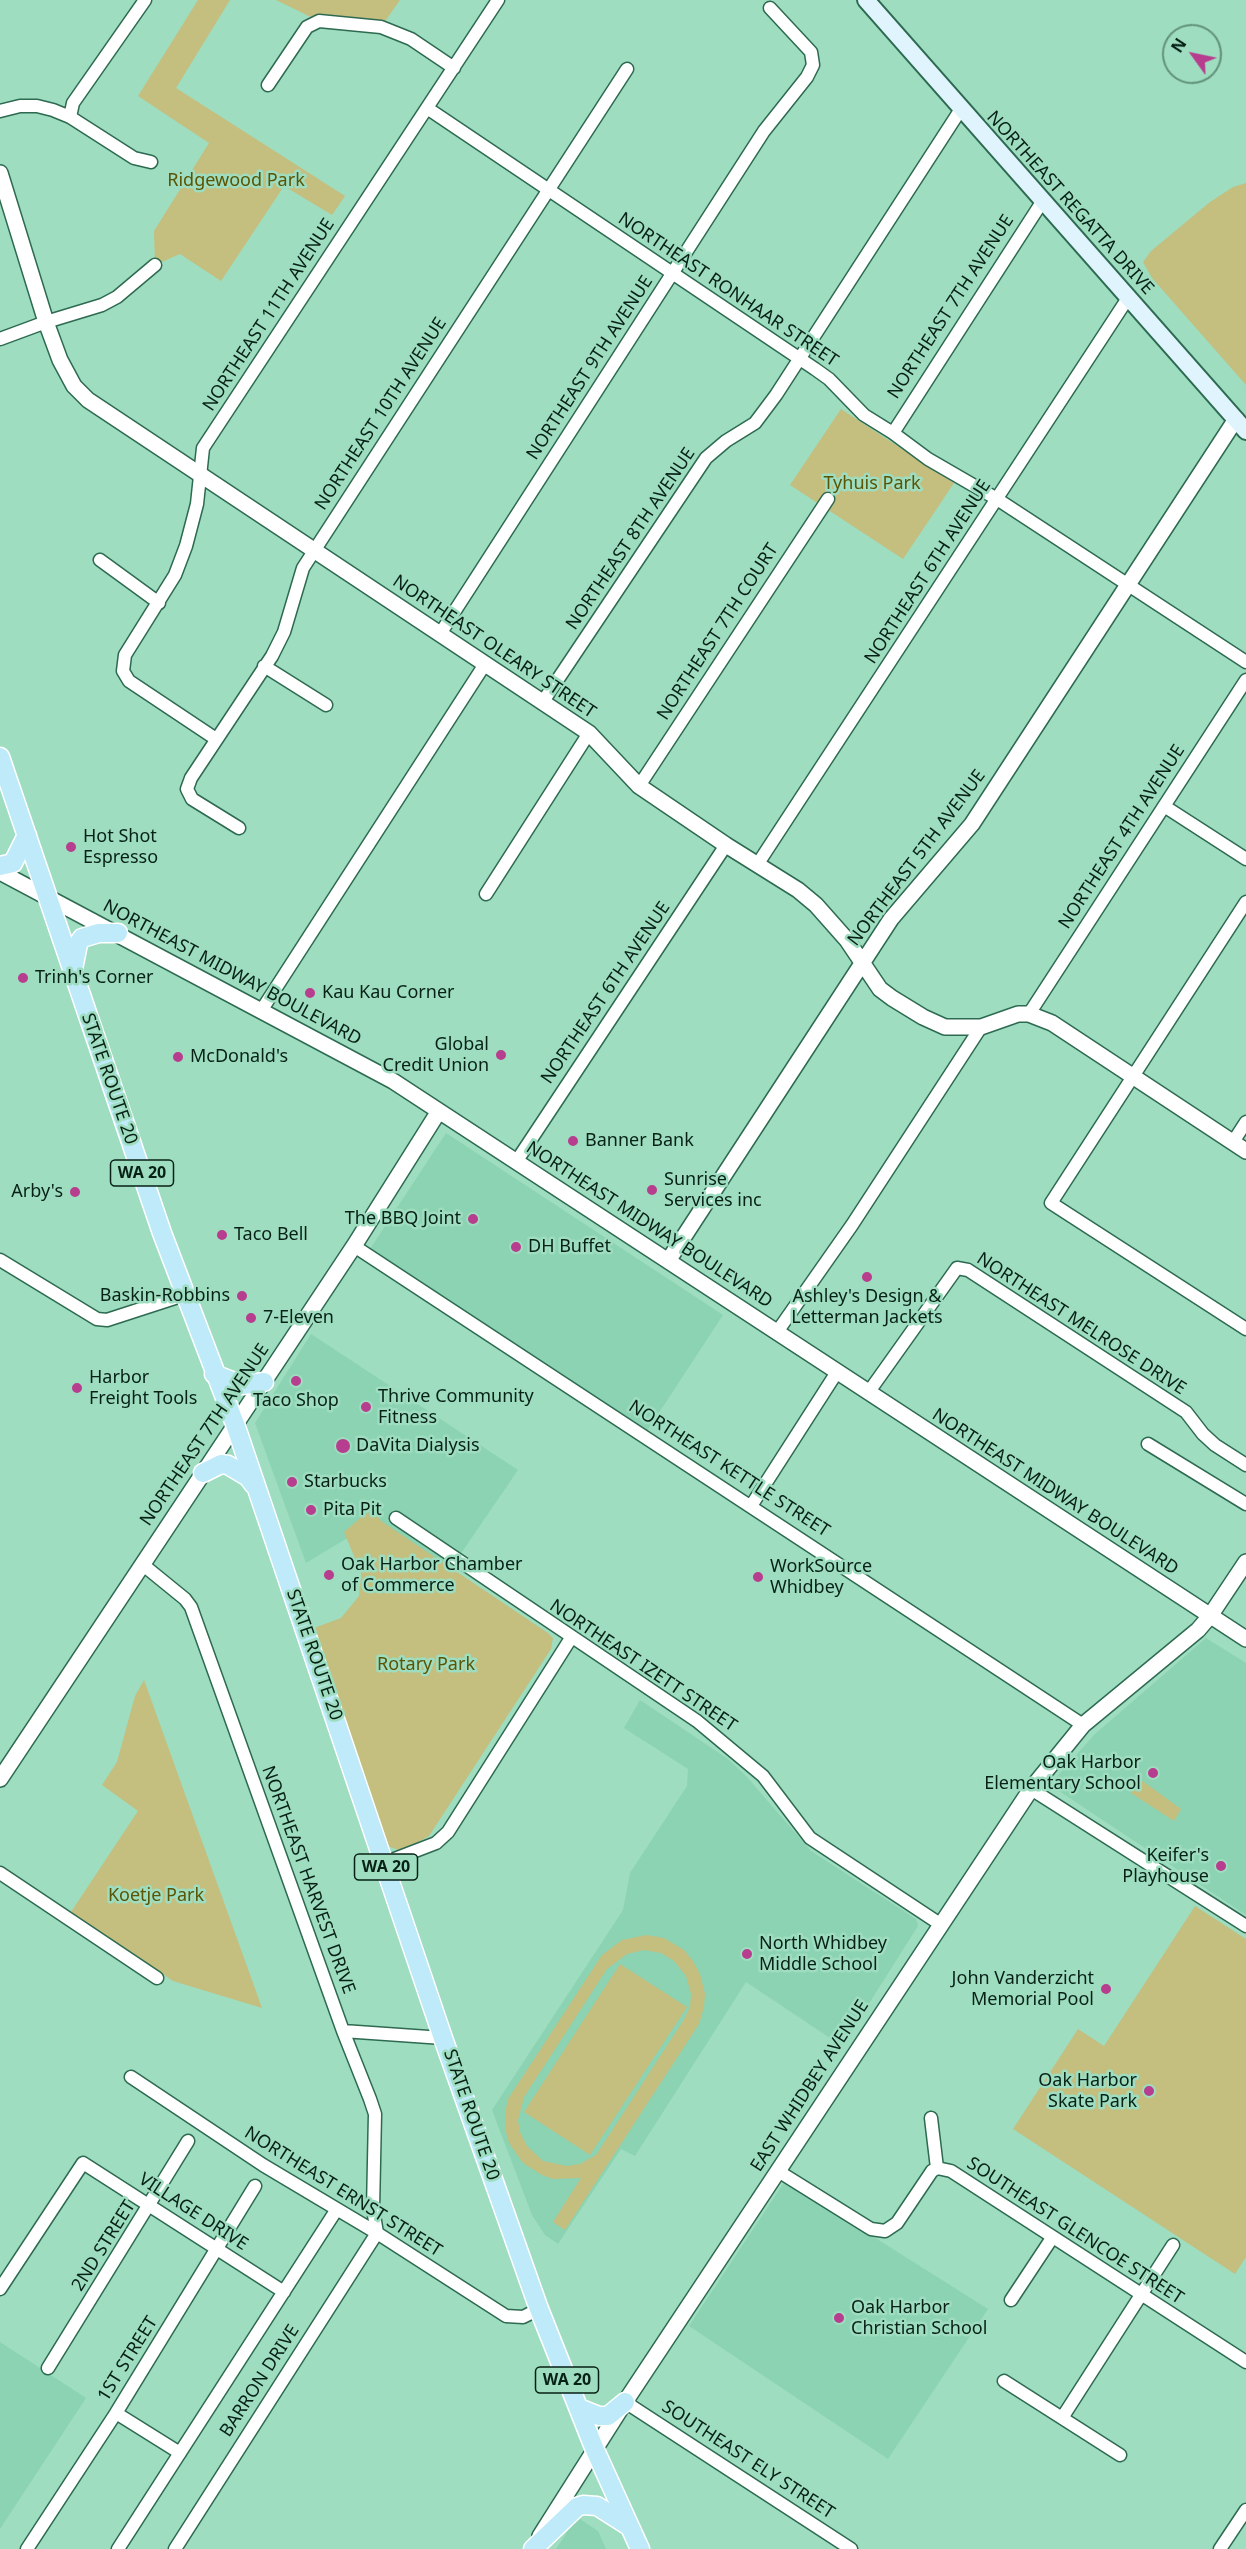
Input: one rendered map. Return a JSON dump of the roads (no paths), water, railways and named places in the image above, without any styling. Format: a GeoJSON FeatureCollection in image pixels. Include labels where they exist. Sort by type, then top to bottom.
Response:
{"type":"FeatureCollection","features":[{"type":"Feature","properties":{"kind":"main road","name":"NORTHEAST REGATTA DRIVE"},"geometry":{"type":"LineString","coordinates":[[866,0],[1241,425]]}},
{"type":"Feature","properties":{"kind":"main road","name":"STATE ROUTE 20"},"geometry":{"type":"LineString","coordinates":[[0,757],[184,1295],[235,1424],[443,2038],[539,2309],[596,2450],[640,2549]]}},
{"type":"Feature","properties":{"kind":"main road"},"geometry":{"type":"LineString","coordinates":[[0,866],[13,863],[27,835]]}},
{"type":"Feature","properties":{"kind":"main road"},"geometry":{"type":"LineString","coordinates":[[73,971],[78,944],[82,938],[99,933],[118,933]]}},
{"type":"Feature","properties":{"kind":"main road"},"geometry":{"type":"LineString","coordinates":[[214,1374],[242,1385],[264,1382]]}},
{"type":"Feature","properties":{"kind":"main road"},"geometry":{"type":"LineString","coordinates":[[203,1473],[221,1464],[228,1465],[248,1477],[256,1487]]}},
{"type":"Feature","properties":{"kind":"main road"},"geometry":{"type":"LineString","coordinates":[[579,2408],[599,2416],[608,2416],[616,2412],[625,2402]]}},
{"type":"Feature","properties":{"kind":"main road"},"geometry":{"type":"LineString","coordinates":[[532,2549],[577,2507],[584,2505],[597,2506],[630,2527]]}},
{"type":"Feature","properties":{"kind":"street","name":"NORTHEAST 11TH AVENUE"},"geometry":{"type":"LineString","coordinates":[[216,739],[129,681],[123,671],[125,655],[175,575],[186,546],[197,504],[203,448],[498,0]]}},
{"type":"Feature","properties":{"kind":"street"},"geometry":{"type":"LineString","coordinates":[[70,117],[73,103],[141,1]]}},
{"type":"Feature","properties":{"kind":"street","name":"NORTHEAST 9TH AVENUE"},"geometry":{"type":"LineString","coordinates":[[440,634],[764,131],[807,77],[813,65],[811,52],[770,8]]}},
{"type":"Feature","properties":{"kind":"street"},"geometry":{"type":"LineString","coordinates":[[268,85],[307,27],[319,21],[381,27],[411,39],[454,68]]}},
{"type":"Feature","properties":{"kind":"street","name":"NORTHEAST 10TH AVENUE"},"geometry":{"type":"LineString","coordinates":[[239,828],[192,799],[187,789],[191,778],[284,632],[296,585],[303,568],[627,69]]}},
{"type":"Feature","properties":{"kind":"street"},"geometry":{"type":"LineString","coordinates":[[0,111],[20,105],[37,106],[70,117],[134,158],[151,162]]}},
{"type":"Feature","properties":{"kind":"street","name":"NORTHEAST RONHAAR STREET"},"geometry":{"type":"LineString","coordinates":[[427,108],[798,357],[829,379],[864,415],[928,459],[997,499],[1246,662]]}},
{"type":"Feature","properties":{"kind":"street","name":"NORTHEAST 8TH AVENUE"},"geometry":{"type":"LineString","coordinates":[[542,703],[706,458],[726,441],[755,423],[776,395],[798,357],[961,109]]}},
{"type":"Feature","properties":{"kind":"street","name":"NORTHEAST OLEARY STREET"},"geometry":{"type":"LineString","coordinates":[[0,173],[60,360],[74,386],[88,399],[589,733],[639,786],[798,890],[816,905],[847,940],[880,989],[933,1023],[945,1027],[963,1029],[981,1027],[1018,1014],[1029,1014]]}},
{"type":"Feature","properties":{"kind":"street","name":"NORTHEAST 7TH AVENUE"},"geometry":{"type":"LineString","coordinates":[[892,433],[1042,202]]}},
{"type":"Feature","properties":{"kind":"street"},"geometry":{"type":"LineString","coordinates":[[0,339],[102,305],[117,297],[155,265]]}},
{"type":"Feature","properties":{"kind":"street","name":"NORTHEAST 6TH AVENUE"},"geometry":{"type":"LineString","coordinates":[[757,865],[1128,298]]}},
{"type":"Feature","properties":{"kind":"street","name":"NORTHEAST 5TH AVENUE"},"geometry":{"type":"LineString","coordinates":[[668,1261],[891,919],[972,824],[1129,586],[1241,425]]}},
{"type":"Feature","properties":{"kind":"street","name":"NORTHEAST 7TH COURT"},"geometry":{"type":"LineString","coordinates":[[639,786],[828,499]]}},
{"type":"Feature","properties":{"kind":"street"},"geometry":{"type":"LineString","coordinates":[[100,560],[159,603]]}},
{"type":"Feature","properties":{"kind":"street"},"geometry":{"type":"LineString","coordinates":[[261,1011],[485,664]]}},
{"type":"Feature","properties":{"kind":"street"},"geometry":{"type":"LineString","coordinates":[[264,666],[326,705]]}},
{"type":"Feature","properties":{"kind":"street","name":"NORTHEAST 4TH AVENUE"},"geometry":{"type":"LineString","coordinates":[[1029,1014],[1246,680]]}},
{"type":"Feature","properties":{"kind":"street"},"geometry":{"type":"LineString","coordinates":[[486,894],[589,733]]}},
{"type":"Feature","properties":{"kind":"street"},"geometry":{"type":"LineString","coordinates":[[1164,806],[1246,859]]}},
{"type":"Feature","properties":{"kind":"street","name":"NORTHEAST 6TH AVENUE"},"geometry":{"type":"LineString","coordinates":[[516,1162],[726,845]]}},
{"type":"Feature","properties":{"kind":"street","name":"NORTHEAST MIDWAY BOULEVARD"},"geometry":{"type":"LineString","coordinates":[[0,872],[393,1081],[1246,1639]]}},
{"type":"Feature","properties":{"kind":"street"},"geometry":{"type":"LineString","coordinates":[[1246,902],[1051,1203],[1246,1329]]}},
{"type":"Feature","properties":{"kind":"street"},"geometry":{"type":"LineString","coordinates":[[1029,1014],[1052,1023],[1246,1151]]}},
{"type":"Feature","properties":{"kind":"street"},"geometry":{"type":"LineString","coordinates":[[777,1332],[852,1225],[981,1027]]}},
{"type":"Feature","properties":{"kind":"street","name":"NORTHEAST 7TH AVENUE"},"geometry":{"type":"LineString","coordinates":[[0,1779],[264,1382],[439,1111]]}},
{"type":"Feature","properties":{"kind":"street"},"geometry":{"type":"LineString","coordinates":[[1233,1142],[1246,1122]]}},
{"type":"Feature","properties":{"kind":"street","name":"NORTHEAST KETTLE STREET"},"geometry":{"type":"LineString","coordinates":[[354,1245],[1083,1725]]}},
{"type":"Feature","properties":{"kind":"street"},"geometry":{"type":"LineString","coordinates":[[0,1260],[97,1319],[107,1320],[184,1295]]}},
{"type":"Feature","properties":{"kind":"street","name":"NORTHEAST MELROSE DRIVE"},"geometry":{"type":"LineString","coordinates":[[868,1393],[957,1268],[968,1270],[1186,1412],[1215,1445],[1246,1465]]}},
{"type":"Feature","properties":{"kind":"street"},"geometry":{"type":"LineString","coordinates":[[751,1506],[837,1372]]}},
{"type":"Feature","properties":{"kind":"street"},"geometry":{"type":"LineString","coordinates":[[1148,1444],[1246,1504]]}},
{"type":"Feature","properties":{"kind":"street","name":"NORTHEAST IZETT STREET"},"geometry":{"type":"LineString","coordinates":[[396,1518],[697,1721],[763,1776],[800,1826],[817,1843],[940,1924]]}},
{"type":"Feature","properties":{"kind":"street","name":"EAST WHIDBEY AVENUE"},"geometry":{"type":"LineString","coordinates":[[532,2549],[625,2402],[1031,1789],[1083,1725],[1183,1643],[1210,1616],[1246,1562]]}},
{"type":"Feature","properties":{"kind":"street","name":"NORTHEAST HARVEST DRIVE"},"geometry":{"type":"LineString","coordinates":[[142,1564],[185,1599],[191,1607],[375,2114],[373,2209],[377,2233]]}},
{"type":"Feature","properties":{"kind":"street"},"geometry":{"type":"LineString","coordinates":[[384,1863],[436,1843],[448,1832],[572,1638]]}},
{"type":"Feature","properties":{"kind":"street"},"geometry":{"type":"LineString","coordinates":[[1031,1789],[1246,1926]]}},
{"type":"Feature","properties":{"kind":"street"},"geometry":{"type":"LineString","coordinates":[[0,1873],[157,1978]]}},
{"type":"Feature","properties":{"kind":"street"},"geometry":{"type":"LineString","coordinates":[[343,2031],[443,2038]]}},
{"type":"Feature","properties":{"kind":"street","name":"NORTHEAST ERNST STREET"},"geometry":{"type":"LineString","coordinates":[[131,2077],[262,2165],[377,2233],[506,2316],[523,2317],[539,2309]]}},
{"type":"Feature","properties":{"kind":"street"},"geometry":{"type":"LineString","coordinates":[[931,2118],[938,2168]]}},
{"type":"Feature","properties":{"kind":"street","name":"2ND STREET"},"geometry":{"type":"LineString","coordinates":[[48,2368],[188,2141]]}},
{"type":"Feature","properties":{"kind":"street","name":"VILLAGE DRIVE"},"geometry":{"type":"LineString","coordinates":[[0,2289],[83,2163],[284,2292]]}},
{"type":"Feature","properties":{"kind":"street","name":"SOUTHEAST GLENCOE STREET"},"geometry":{"type":"LineString","coordinates":[[778,2171],[871,2229],[885,2231],[897,2223],[927,2177],[938,2168],[951,2171],[1246,2362]]}},
{"type":"Feature","properties":{"kind":"street","name":"1ST STREET"},"geometry":{"type":"LineString","coordinates":[[27,2549],[116,2413],[255,2186]]}},
{"type":"Feature","properties":{"kind":"street"},"geometry":{"type":"LineString","coordinates":[[118,2549],[337,2209]]}},
{"type":"Feature","properties":{"kind":"street","name":"BARRON DRIVE"},"geometry":{"type":"LineString","coordinates":[[175,2549],[377,2233]]}},
{"type":"Feature","properties":{"kind":"street"},"geometry":{"type":"LineString","coordinates":[[1011,2300],[1052,2238]]}},
{"type":"Feature","properties":{"kind":"street"},"geometry":{"type":"LineString","coordinates":[[1062,2418],[1173,2245]]}},
{"type":"Feature","properties":{"kind":"street"},"geometry":{"type":"LineString","coordinates":[[1004,2381],[1120,2455]]}},
{"type":"Feature","properties":{"kind":"street","name":"SOUTHEAST ELY STREET"},"geometry":{"type":"LineString","coordinates":[[625,2402],[851,2549]]}},
{"type":"Feature","properties":{"kind":"street"},"geometry":{"type":"LineString","coordinates":[[116,2413],[180,2453]]}},
{"type":"Feature","properties":{"kind":"street"},"geometry":{"type":"LineString","coordinates":[[1220,2549],[1246,2510]]}},
{"type":"Feature","properties":{"kind":"place","name":"Hot Shot Espresso"},"geometry":{"type":"Point","coordinates":[71,847]}},
{"type":"Feature","properties":{"kind":"place","name":"Trinh's Corner"},"geometry":{"type":"Point","coordinates":[23,978]}},
{"type":"Feature","properties":{"kind":"place","name":"Kau Kau Corner"},"geometry":{"type":"Point","coordinates":[310,993]}},
{"type":"Feature","properties":{"kind":"place","name":"Global Credit Union"},"geometry":{"type":"Point","coordinates":[501,1055]}},
{"type":"Feature","properties":{"kind":"place","name":"McDonald's"},"geometry":{"type":"Point","coordinates":[178,1057]}},
{"type":"Feature","properties":{"kind":"place","name":"Banner Bank"},"geometry":{"type":"Point","coordinates":[573,1141]}},
{"type":"Feature","properties":{"kind":"place","name":"Sunrise Services inc"},"geometry":{"type":"Point","coordinates":[652,1190]}},
{"type":"Feature","properties":{"kind":"place","name":"Arby's"},"geometry":{"type":"Point","coordinates":[75,1192]}},
{"type":"Feature","properties":{"kind":"place","name":"The BBQ Joint"},"geometry":{"type":"Point","coordinates":[473,1219]}},
{"type":"Feature","properties":{"kind":"place","name":"Taco Bell"},"geometry":{"type":"Point","coordinates":[222,1235]}},
{"type":"Feature","properties":{"kind":"place","name":"DH Buffet"},"geometry":{"type":"Point","coordinates":[516,1247]}},
{"type":"Feature","properties":{"kind":"place","name":"Ashley's Design & Letterman Jackets"},"geometry":{"type":"Point","coordinates":[867,1277]}},
{"type":"Feature","properties":{"kind":"place","name":"Baskin-Robbins"},"geometry":{"type":"Point","coordinates":[242,1296]}},
{"type":"Feature","properties":{"kind":"place","name":"7-Eleven"},"geometry":{"type":"Point","coordinates":[251,1318]}},
{"type":"Feature","properties":{"kind":"place","name":"Taco Shop"},"geometry":{"type":"Point","coordinates":[296,1381]}},
{"type":"Feature","properties":{"kind":"place","name":"Harbor Freight Tools"},"geometry":{"type":"Point","coordinates":[77,1388]}},
{"type":"Feature","properties":{"kind":"place","name":"Thrive Community Fitness"},"geometry":{"type":"Point","coordinates":[366,1407]}},
{"type":"Feature","properties":{"kind":"place","name":"DaVita Dialysis"},"geometry":{"type":"Point","coordinates":[343,1446]}},
{"type":"Feature","properties":{"kind":"place","name":"Starbucks"},"geometry":{"type":"Point","coordinates":[292,1482]}},
{"type":"Feature","properties":{"kind":"place","name":"Pita Pit"},"geometry":{"type":"Point","coordinates":[311,1510]}},
{"type":"Feature","properties":{"kind":"place","name":"Oak Harbor Chamber of Commerce"},"geometry":{"type":"Point","coordinates":[329,1575]}},
{"type":"Feature","properties":{"kind":"place","name":"WorkSource Whidbey"},"geometry":{"type":"Point","coordinates":[758,1577]}},
{"type":"Feature","properties":{"kind":"place","name":"Oak Harbor Elementary School"},"geometry":{"type":"Point","coordinates":[1153,1773]}},
{"type":"Feature","properties":{"kind":"place","name":"Keifer's Playhouse"},"geometry":{"type":"Point","coordinates":[1221,1866]}},
{"type":"Feature","properties":{"kind":"place","name":"North Whidbey Middle School"},"geometry":{"type":"Point","coordinates":[747,1954]}},
{"type":"Feature","properties":{"kind":"place","name":"John Vanderzicht Memorial Pool"},"geometry":{"type":"Point","coordinates":[1106,1989]}},
{"type":"Feature","properties":{"kind":"place","name":"Oak Harbor Skate Park"},"geometry":{"type":"Point","coordinates":[1149,2091]}},
{"type":"Feature","properties":{"kind":"place","name":"Oak Harbor Christian School"},"geometry":{"type":"Point","coordinates":[839,2318]}},
{"type":"Feature","properties":{"kind":"park label","name":"Ridgewood Park"},"geometry":{"type":"Point","coordinates":[236,181]}},
{"type":"Feature","properties":{"kind":"park label","name":"Tyhuis Park"},"geometry":{"type":"Point","coordinates":[872,484]}},
{"type":"Feature","properties":{"kind":"park label","name":"Rotary Park"},"geometry":{"type":"Point","coordinates":[426,1665]}},
{"type":"Feature","properties":{"kind":"park label","name":"Koetje Park"},"geometry":{"type":"Point","coordinates":[156,1896]}}]}
